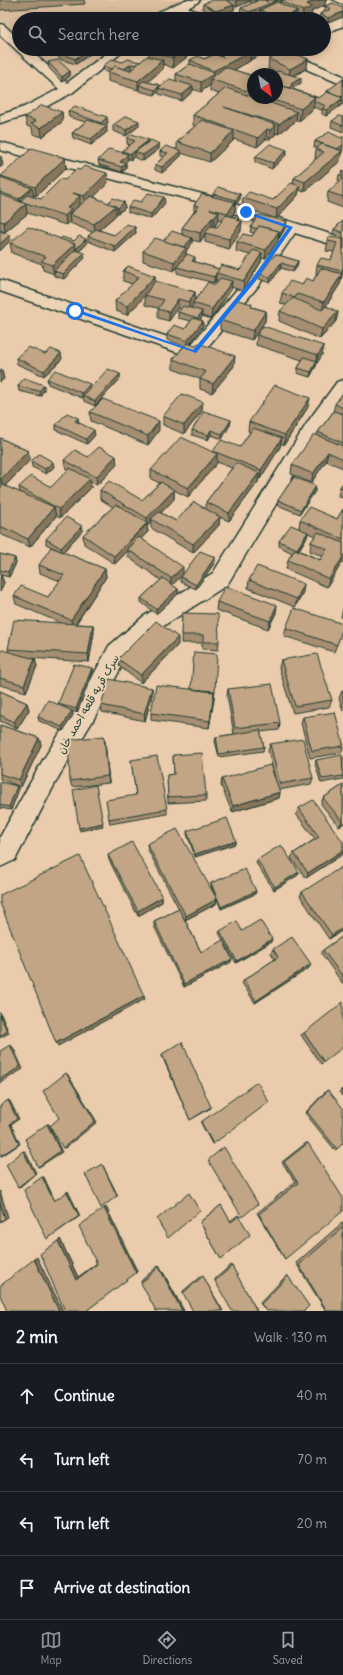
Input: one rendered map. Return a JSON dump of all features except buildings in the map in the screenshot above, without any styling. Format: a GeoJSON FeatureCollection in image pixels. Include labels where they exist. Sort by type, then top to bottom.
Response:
{"type":"FeatureCollection","features":[{"type":"Feature","properties":{"kind":"street"},"geometry":{"type":"LineString","coordinates":[[172,12],[194,0]]}},
{"type":"Feature","properties":{"kind":"street"},"geometry":{"type":"LineString","coordinates":[[322,0],[343,11]]}},
{"type":"Feature","properties":{"kind":"street"},"geometry":{"type":"LineString","coordinates":[[179,8],[188,12]]}},
{"type":"Feature","properties":{"kind":"street"},"geometry":{"type":"LineString","coordinates":[[331,27],[343,21]]}},
{"type":"Feature","properties":{"kind":"street"},"geometry":{"type":"LineString","coordinates":[[0,28],[12,39]]}},
{"type":"Feature","properties":{"kind":"street"},"geometry":{"type":"LineString","coordinates":[[30,56],[67,90]]}},
{"type":"Feature","properties":{"kind":"street"},"geometry":{"type":"LineString","coordinates":[[0,119],[29,110],[67,90],[111,56]]}},
{"type":"Feature","properties":{"kind":"street"},"geometry":{"type":"LineString","coordinates":[[291,56],[343,81]]}},
{"type":"Feature","properties":{"kind":"street"},"geometry":{"type":"LineString","coordinates":[[0,146],[201,198],[343,243]]}},
{"type":"Feature","properties":{"kind":"street"},"geometry":{"type":"LineString","coordinates":[[0,285],[194,352],[253,281],[291,227]]}},
{"type":"Feature","properties":{"kind":"street","name":"سرک قریه قلعه احمد خان"},"geometry":{"type":"LineString","coordinates":[[0,855],[6,850],[51,768],[84,715],[117,653],[152,622],[220,579],[315,425],[343,386]]}},
{"type":"Feature","properties":{"kind":"shaded area"},"geometry":{"type":"Polygon","coordinates":[[[0,0],[184,0],[162,12],[12,12],[12,33],[0,20],[0,0]]]}},
{"type":"Feature","properties":{"kind":"shaded area"},"geometry":{"type":"Polygon","coordinates":[[[35,56],[107,56],[67,90],[35,56]]]}},
{"type":"Feature","properties":{"kind":"route"},"geometry":{"type":"LineString","coordinates":[[75,311],[194,352],[253,281],[291,227],[246,212]]}}]}
